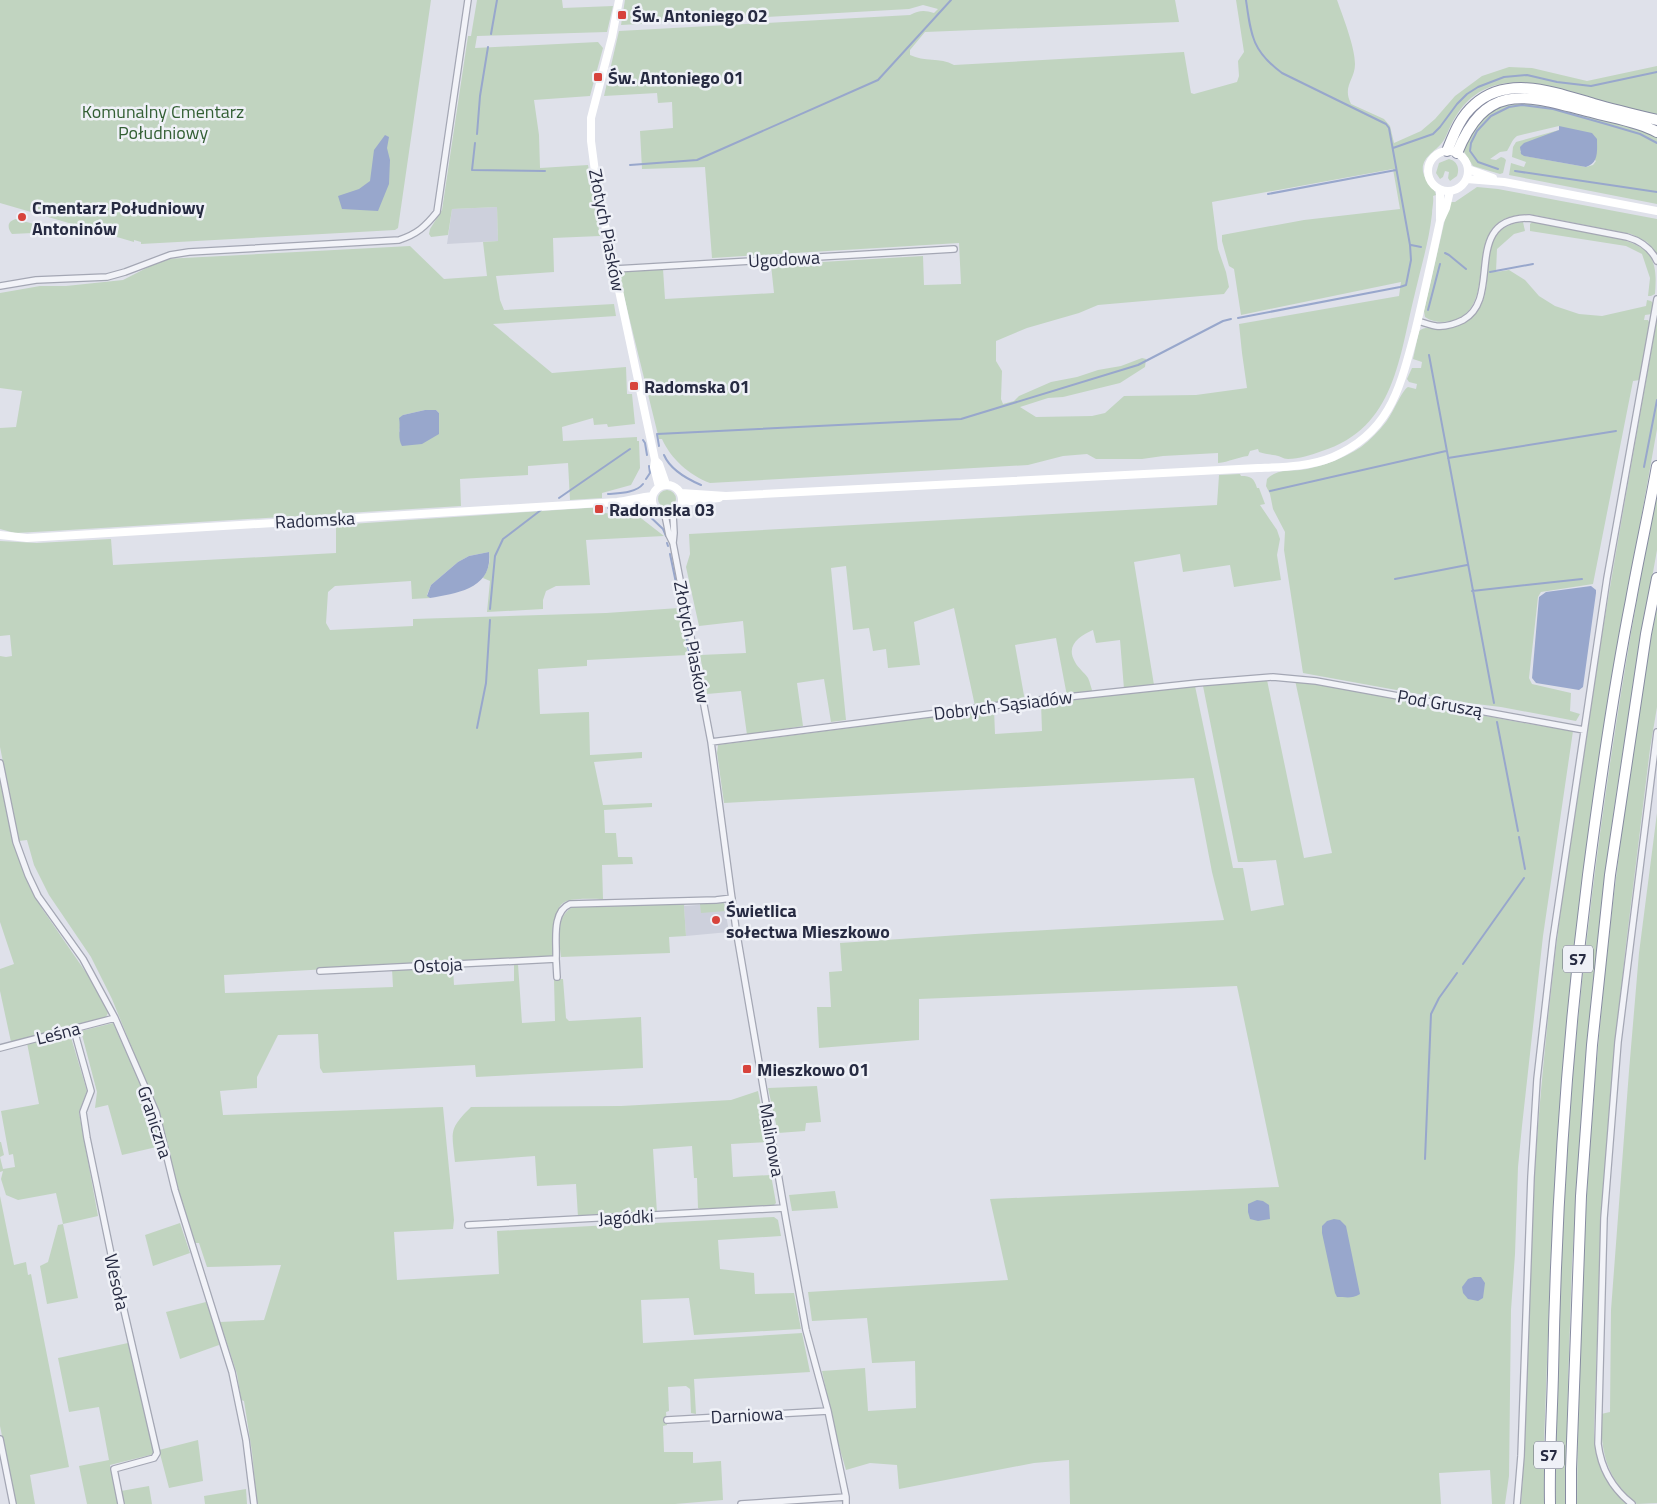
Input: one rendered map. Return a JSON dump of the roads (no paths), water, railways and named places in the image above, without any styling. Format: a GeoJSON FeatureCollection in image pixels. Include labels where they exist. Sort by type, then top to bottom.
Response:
{"type":"FeatureCollection","features":[{"type":"Feature","properties":{"kind":"highway"},"geometry":{"type":"LineString","coordinates":[[1452,152],[1456,129],[1467,112],[1481,99],[1490,94],[1508,89],[1544,90],[1657,120]]}},
{"type":"Feature","properties":{"kind":"highway"},"geometry":{"type":"LineString","coordinates":[[1452,152],[1474,119],[1484,110],[1498,102],[1518,98],[1540,99],[1638,124],[1657,132]]}},
{"type":"Feature","properties":{"kind":"highway","name":"S7"},"geometry":{"type":"LineString","coordinates":[[1550,1504],[1549,1464],[1560,1189],[1576,980],[1588,873],[1614,695],[1657,466]]}},
{"type":"Feature","properties":{"kind":"highway","name":"S7"},"geometry":{"type":"LineString","coordinates":[[1571,1504],[1582,1196],[1592,1045],[1610,875],[1646,634],[1657,578]]}},
{"type":"Feature","properties":{"kind":"street"},"geometry":{"type":"LineString","coordinates":[[0,286],[36,280],[107,277],[170,255],[189,252],[399,240],[416,233],[423,228],[436,212],[468,0]]}},
{"type":"Feature","properties":{"kind":"street","name":"Złotych Piasków"},"geometry":{"type":"LineString","coordinates":[[619,0],[612,37],[591,118],[591,133],[597,187],[655,460],[654,467],[662,486]]}},
{"type":"Feature","properties":{"kind":"street"},"geometry":{"type":"LineString","coordinates":[[1452,152],[1464,159],[1468,168],[1466,179],[1461,187],[1450,191],[1440,190],[1432,183],[1428,176],[1430,162],[1434,156],[1452,152]]}},
{"type":"Feature","properties":{"kind":"street"},"geometry":{"type":"LineString","coordinates":[[1468,168],[1504,182]]}},
{"type":"Feature","properties":{"kind":"street"},"geometry":{"type":"LineString","coordinates":[[1466,179],[1504,182],[1657,211]]}},
{"type":"Feature","properties":{"kind":"street"},"geometry":{"type":"LineString","coordinates":[[1440,190],[1440,221]]}},
{"type":"Feature","properties":{"kind":"street"},"geometry":{"type":"LineString","coordinates":[[682,502],[716,499],[726,496],[1264,468],[1314,463],[1332,457],[1349,449],[1372,429],[1382,417],[1397,392],[1409,357],[1440,221],[1446,208],[1450,191]]}},
{"type":"Feature","properties":{"kind":"street"},"geometry":{"type":"LineString","coordinates":[[1418,321],[1444,326],[1468,318],[1476,308],[1481,294],[1486,250],[1490,239],[1502,225],[1513,220],[1529,218],[1627,237],[1645,245],[1657,260]]}},
{"type":"Feature","properties":{"kind":"street","name":"Ugodowa"},"geometry":{"type":"LineString","coordinates":[[615,269],[954,249]]}},
{"type":"Feature","properties":{"kind":"street"},"geometry":{"type":"LineString","coordinates":[[1517,1504],[1521,1456],[1530,1197],[1537,1079],[1553,940],[1607,578],[1657,299]]}},
{"type":"Feature","properties":{"kind":"street"},"geometry":{"type":"LineString","coordinates":[[662,486],[674,486],[681,493],[682,502],[679,510],[669,514],[657,512],[652,505],[652,496],[662,486]]}},
{"type":"Feature","properties":{"kind":"street"},"geometry":{"type":"LineString","coordinates":[[681,493],[726,496]]}},
{"type":"Feature","properties":{"kind":"street","name":"Radomska"},"geometry":{"type":"LineString","coordinates":[[0,535],[27,538],[629,501],[652,496]]}},
{"type":"Feature","properties":{"kind":"street","name":"Radomska"},"geometry":{"type":"LineString","coordinates":[[629,501],[636,504],[652,505]]}},
{"type":"Feature","properties":{"kind":"street","name":"Złotych Piasków"},"geometry":{"type":"LineString","coordinates":[[669,514],[712,742]]}},
{"type":"Feature","properties":{"kind":"street","name":"Dobrych Sąsiadów"},"geometry":{"type":"LineString","coordinates":[[712,742],[901,717],[1133,690],[1247,678],[1296,678]]}},
{"type":"Feature","properties":{"kind":"street","name":"Pod Gruszą"},"geometry":{"type":"LineString","coordinates":[[1296,678],[1584,730]]}},
{"type":"Feature","properties":{"kind":"street"},"geometry":{"type":"LineString","coordinates":[[1632,1504],[1619,1492],[1610,1479],[1600,1456],[1598,1444],[1604,1218],[1618,1042],[1657,732]]}},
{"type":"Feature","properties":{"kind":"street","name":"Malinowa"},"geometry":{"type":"LineString","coordinates":[[712,742],[732,898],[762,1084],[806,1330],[828,1411],[846,1496],[846,1504]]}},
{"type":"Feature","properties":{"kind":"street","name":"Graniczna"},"geometry":{"type":"LineString","coordinates":[[0,763],[16,842],[28,875],[38,896],[83,959],[115,1018],[156,1112],[175,1190],[228,1357],[246,1440],[254,1504]]}},
{"type":"Feature","properties":{"kind":"street"},"geometry":{"type":"LineString","coordinates":[[557,977],[558,921],[560,912],[570,904],[732,898]]}},
{"type":"Feature","properties":{"kind":"street","name":"Ostoja"},"geometry":{"type":"LineString","coordinates":[[320,971],[556,959]]}},
{"type":"Feature","properties":{"kind":"street","name":"Leśna"},"geometry":{"type":"LineString","coordinates":[[0,1048],[115,1018]]}},
{"type":"Feature","properties":{"kind":"street","name":"Wesoła"},"geometry":{"type":"LineString","coordinates":[[74,1030],[91,1091],[83,1112],[87,1138],[111,1254],[157,1454],[154,1458],[114,1469],[120,1504]]}},
{"type":"Feature","properties":{"kind":"street","name":"Jagódki"},"geometry":{"type":"LineString","coordinates":[[468,1225],[784,1208]]}},
{"type":"Feature","properties":{"kind":"street","name":"Darniowa"},"geometry":{"type":"LineString","coordinates":[[667,1420],[828,1411]]}},
{"type":"Feature","properties":{"kind":"street"},"geometry":{"type":"LineString","coordinates":[[0,1439],[13,1504]]}},
{"type":"Feature","properties":{"kind":"street"},"geometry":{"type":"LineString","coordinates":[[741,1504],[846,1496]]}},
{"type":"Feature","properties":{"kind":"water"},"geometry":{"type":"Polygon","coordinates":[[[1559,126],[1592,133],[1597,139],[1596,156],[1593,163],[1586,167],[1521,154],[1520,147],[1524,143],[1559,130],[1559,126]]]}},
{"type":"Feature","properties":{"kind":"water"},"geometry":{"type":"Polygon","coordinates":[[[385,135],[389,137],[387,148],[390,160],[389,184],[378,211],[342,209],[338,196],[359,189],[370,181],[374,150],[385,135]]]}},
{"type":"Feature","properties":{"kind":"water"},"geometry":{"type":"Polygon","coordinates":[[[425,410],[436,410],[439,413],[439,434],[422,444],[402,446],[399,418],[403,415],[425,410]]]}},
{"type":"Feature","properties":{"kind":"water"},"geometry":{"type":"Polygon","coordinates":[[[489,552],[489,564],[485,574],[471,587],[451,594],[430,598],[427,596],[431,585],[458,562],[469,556],[489,552]]]}},
{"type":"Feature","properties":{"kind":"water"},"geometry":{"type":"Polygon","coordinates":[[[1591,586],[1596,590],[1596,593],[1583,687],[1579,690],[1536,683],[1532,678],[1539,597],[1546,592],[1591,586]]]}},
{"type":"Feature","properties":{"kind":"water"},"geometry":{"type":"Polygon","coordinates":[[[1257,1200],[1269,1205],[1270,1219],[1258,1221],[1250,1219],[1248,1204],[1257,1200]]]}},
{"type":"Feature","properties":{"kind":"water"},"geometry":{"type":"Polygon","coordinates":[[[1340,1220],[1346,1226],[1360,1294],[1354,1297],[1337,1297],[1335,1293],[1322,1233],[1322,1226],[1327,1221],[1340,1220]]]}},
{"type":"Feature","properties":{"kind":"water"},"geometry":{"type":"Polygon","coordinates":[[[1481,1277],[1485,1283],[1483,1298],[1478,1301],[1468,1299],[1463,1293],[1462,1287],[1468,1279],[1481,1277]]]}},
{"type":"Feature","properties":{"kind":"waterway"},"geometry":{"type":"LineString","coordinates":[[491,34],[497,0]]}},
{"type":"Feature","properties":{"kind":"waterway"},"geometry":{"type":"LineString","coordinates":[[630,165],[697,160],[878,80],[951,0]]}},
{"type":"Feature","properties":{"kind":"waterway"},"geometry":{"type":"LineString","coordinates":[[1238,318],[1406,285],[1411,260],[1389,128],[1386,124],[1282,73],[1272,65],[1264,57],[1255,41],[1246,0]]}},
{"type":"Feature","properties":{"kind":"waterway"},"geometry":{"type":"LineString","coordinates":[[477,134],[480,96],[488,47]]}},
{"type":"Feature","properties":{"kind":"waterway"},"geometry":{"type":"LineString","coordinates":[[1393,148],[1433,134],[1467,94],[1478,87],[1504,77],[1527,75],[1557,82],[1591,86],[1657,72]]}},
{"type":"Feature","properties":{"kind":"waterway"},"geometry":{"type":"LineString","coordinates":[[1498,169],[1478,162],[1470,151],[1471,143],[1477,131],[1491,116],[1509,107],[1522,105],[1553,109],[1640,134],[1657,143]]}},
{"type":"Feature","properties":{"kind":"waterway"},"geometry":{"type":"LineString","coordinates":[[475,143],[472,170],[545,171]]}},
{"type":"Feature","properties":{"kind":"waterway"},"geometry":{"type":"LineString","coordinates":[[1268,194],[1396,170]]}},
{"type":"Feature","properties":{"kind":"waterway"},"geometry":{"type":"LineString","coordinates":[[1515,171],[1657,192]]}},
{"type":"Feature","properties":{"kind":"waterway"},"geometry":{"type":"LineString","coordinates":[[1411,245],[1421,247]]}},
{"type":"Feature","properties":{"kind":"waterway"},"geometry":{"type":"LineString","coordinates":[[1445,253],[1466,269]]}},
{"type":"Feature","properties":{"kind":"waterway"},"geometry":{"type":"LineString","coordinates":[[1428,310],[1440,264]]}},
{"type":"Feature","properties":{"kind":"waterway"},"geometry":{"type":"LineString","coordinates":[[1490,272],[1533,264]]}},
{"type":"Feature","properties":{"kind":"waterway"},"geometry":{"type":"LineString","coordinates":[[659,446],[657,434],[961,419],[1138,365],[1223,321],[1231,319]]}},
{"type":"Feature","properties":{"kind":"waterway"},"geometry":{"type":"LineString","coordinates":[[1429,355],[1494,703]]}},
{"type":"Feature","properties":{"kind":"waterway"},"geometry":{"type":"LineString","coordinates":[[1644,467],[1657,400]]}},
{"type":"Feature","properties":{"kind":"waterway"},"geometry":{"type":"LineString","coordinates":[[1448,458],[1616,431]]}},
{"type":"Feature","properties":{"kind":"waterway"},"geometry":{"type":"LineString","coordinates":[[643,440],[647,455]]}},
{"type":"Feature","properties":{"kind":"waterway"},"geometry":{"type":"LineString","coordinates":[[559,498],[630,449]]}},
{"type":"Feature","properties":{"kind":"waterway"},"geometry":{"type":"LineString","coordinates":[[1270,491],[1446,451]]}},
{"type":"Feature","properties":{"kind":"waterway"},"geometry":{"type":"LineString","coordinates":[[664,455],[670,465],[690,480],[701,485]]}},
{"type":"Feature","properties":{"kind":"waterway"},"geometry":{"type":"LineString","coordinates":[[646,479],[650,473],[649,466]]}},
{"type":"Feature","properties":{"kind":"waterway"},"geometry":{"type":"LineString","coordinates":[[608,494],[632,491],[643,484]]}},
{"type":"Feature","properties":{"kind":"waterway"},"geometry":{"type":"LineString","coordinates":[[608,508],[614,509]]}},
{"type":"Feature","properties":{"kind":"waterway"},"geometry":{"type":"LineString","coordinates":[[623,509],[643,510],[663,529],[666,536]]}},
{"type":"Feature","properties":{"kind":"waterway"},"geometry":{"type":"LineString","coordinates":[[490,609],[495,556],[503,539],[541,510]]}},
{"type":"Feature","properties":{"kind":"waterway"},"geometry":{"type":"LineString","coordinates":[[670,554],[680,602]]}},
{"type":"Feature","properties":{"kind":"waterway"},"geometry":{"type":"LineString","coordinates":[[1395,579],[1467,565]]}},
{"type":"Feature","properties":{"kind":"waterway"},"geometry":{"type":"LineString","coordinates":[[1472,591],[1582,579]]}},
{"type":"Feature","properties":{"kind":"waterway"},"geometry":{"type":"LineString","coordinates":[[681,609],[689,652]]}},
{"type":"Feature","properties":{"kind":"waterway"},"geometry":{"type":"LineString","coordinates":[[477,728],[486,683],[490,620]]}},
{"type":"Feature","properties":{"kind":"waterway"},"geometry":{"type":"LineString","coordinates":[[1497,722],[1518,831]]}},
{"type":"Feature","properties":{"kind":"waterway"},"geometry":{"type":"LineString","coordinates":[[1519,837],[1525,869]]}},
{"type":"Feature","properties":{"kind":"waterway"},"geometry":{"type":"LineString","coordinates":[[1463,964],[1524,878]]}},
{"type":"Feature","properties":{"kind":"waterway"},"geometry":{"type":"LineString","coordinates":[[1425,1159],[1431,1014],[1439,998],[1457,973]]}},
{"type":"Feature","properties":{"kind":"place","name":"Św. Antoniego 02"},"geometry":{"type":"Point","coordinates":[622,15]}},
{"type":"Feature","properties":{"kind":"place","name":"Św. Antoniego 01"},"geometry":{"type":"Point","coordinates":[598,77]}},
{"type":"Feature","properties":{"kind":"place","name":"Cmentarz Południowy Antoninów"},"geometry":{"type":"Point","coordinates":[22,217]}},
{"type":"Feature","properties":{"kind":"place","name":"Radomska 01"},"geometry":{"type":"Point","coordinates":[634,386]}},
{"type":"Feature","properties":{"kind":"place","name":"Radomska 03"},"geometry":{"type":"Point","coordinates":[599,509]}},
{"type":"Feature","properties":{"kind":"place","name":"Świetlica sołectwa Mieszkowo"},"geometry":{"type":"Point","coordinates":[716,920]}},
{"type":"Feature","properties":{"kind":"place","name":"Mieszkowo 01"},"geometry":{"type":"Point","coordinates":[747,1069]}},
{"type":"Feature","properties":{"kind":"park label","name":"Komunalny Cmentarz Południowy"},"geometry":{"type":"Point","coordinates":[163,121]}}]}
